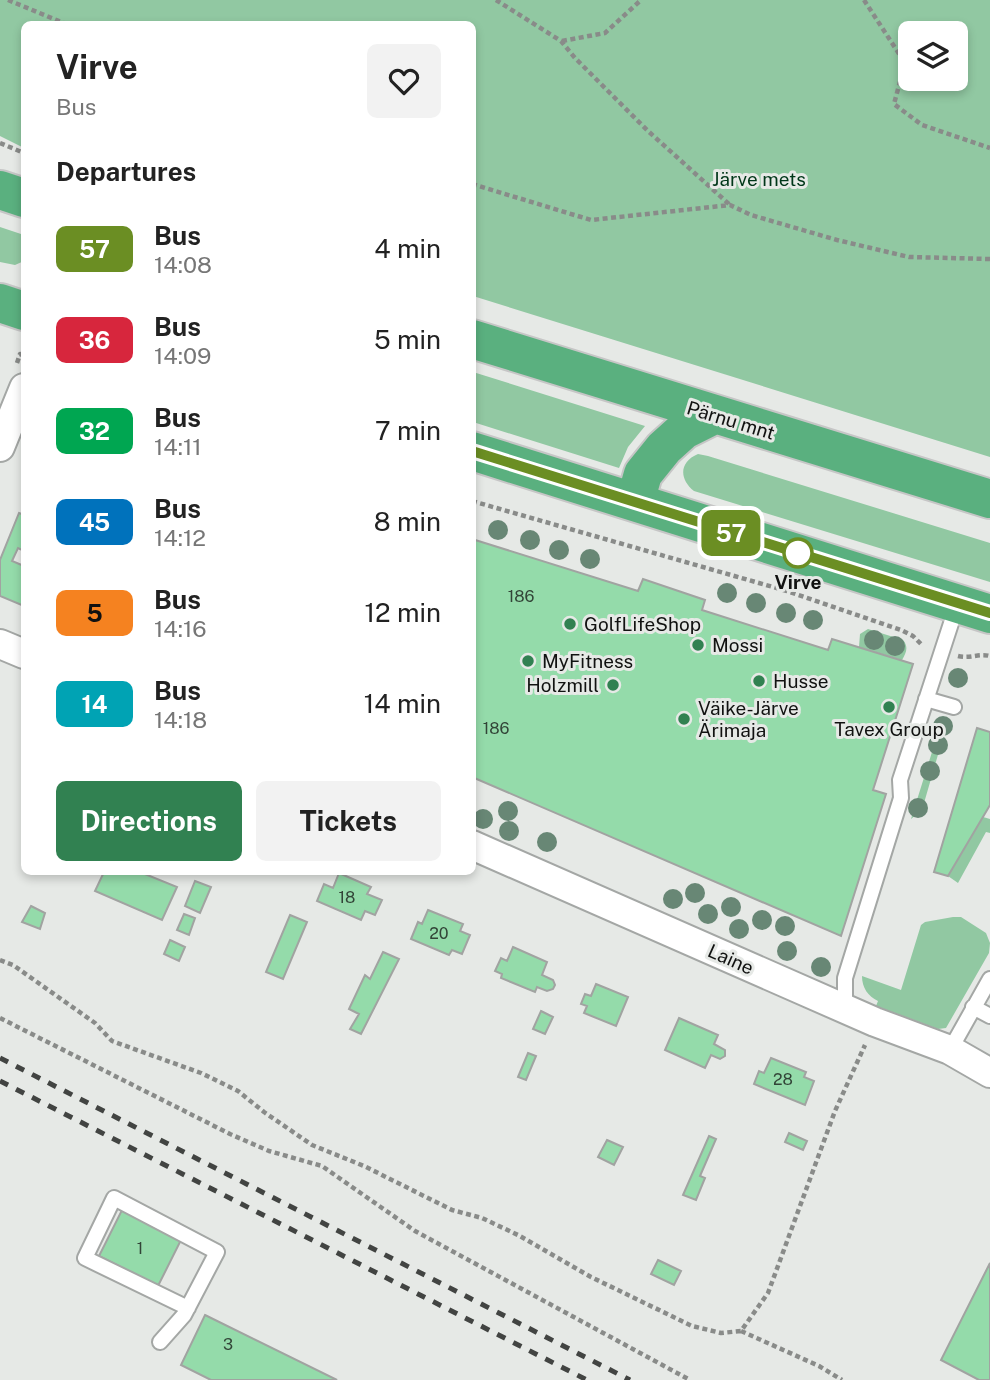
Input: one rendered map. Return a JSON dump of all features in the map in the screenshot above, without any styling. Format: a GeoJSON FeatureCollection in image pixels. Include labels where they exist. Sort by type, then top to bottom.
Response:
{"type":"FeatureCollection","features":[{"type":"Feature","properties":{"kind":"highway"},"geometry":{"type":"LineString","coordinates":[[0,190],[21,197]]}},
{"type":"Feature","properties":{"kind":"highway","name":"Pärnu mnt"},"geometry":{"type":"LineString","coordinates":[[476,340],[990,499]]}},
{"type":"Feature","properties":{"kind":"highway"},"geometry":{"type":"LineString","coordinates":[[635,502],[643,474],[664,448],[684,430],[714,415]]}},
{"type":"Feature","properties":{"kind":"highway"},"geometry":{"type":"LineString","coordinates":[[476,453],[974,608]]}},
{"type":"Feature","properties":{"kind":"street"},"geometry":{"type":"LineString","coordinates":[[0,447],[21,395]]}},
{"type":"Feature","properties":{"kind":"street"},"geometry":{"type":"LineString","coordinates":[[0,644],[21,653]]}},
{"type":"Feature","properties":{"kind":"street","name":"Laine"},"geometry":{"type":"LineString","coordinates":[[476,847],[875,1022],[950,1050],[990,1073]]}},
{"type":"Feature","properties":{"kind":"lane"},"geometry":{"type":"LineString","coordinates":[[845,1009],[845,978],[901,797],[900,780],[926,699],[974,608]]}},
{"type":"Feature","properties":{"kind":"lane"},"geometry":{"type":"LineString","coordinates":[[926,699],[954,707]]}},
{"type":"Feature","properties":{"kind":"lane"},"geometry":{"type":"LineString","coordinates":[[950,1050],[990,979]]}},
{"type":"Feature","properties":{"kind":"lane"},"geometry":{"type":"LineString","coordinates":[[973,1007],[990,1016]]}},
{"type":"Feature","properties":{"kind":"lane"},"geometry":{"type":"LineString","coordinates":[[160,1342],[184,1315],[188,1308],[217,1252],[114,1198],[85,1258],[188,1308]]}},
{"type":"Feature","properties":{"kind":"path"},"geometry":{"type":"LineString","coordinates":[[8,0],[59,21]]}},
{"type":"Feature","properties":{"kind":"path"},"geometry":{"type":"LineString","coordinates":[[496,0],[561,41],[649,131],[730,205],[751,215],[909,257],[990,259]]}},
{"type":"Feature","properties":{"kind":"path"},"geometry":{"type":"LineString","coordinates":[[561,41],[605,33],[641,0]]}},
{"type":"Feature","properties":{"kind":"path"},"geometry":{"type":"LineString","coordinates":[[864,0],[905,63],[894,104],[922,125],[990,148]]}},
{"type":"Feature","properties":{"kind":"path"},"geometry":{"type":"LineString","coordinates":[[0,143],[21,152]]}},
{"type":"Feature","properties":{"kind":"path"},"geometry":{"type":"LineString","coordinates":[[476,185],[591,220],[730,205]]}},
{"type":"Feature","properties":{"kind":"path"},"geometry":{"type":"LineString","coordinates":[[476,502],[787,591],[901,630],[914,636],[924,647]]}},
{"type":"Feature","properties":{"kind":"path"},"geometry":{"type":"LineString","coordinates":[[960,657],[990,656]]}},
{"type":"Feature","properties":{"kind":"path"},"geometry":{"type":"LineString","coordinates":[[0,960],[13,965],[94,1023],[112,1041],[201,1073],[238,1091],[312,1145],[364,1166],[452,1210],[482,1218],[518,1235],[591,1277],[692,1326],[721,1333],[741,1331],[819,1366],[842,1380]]}},
{"type":"Feature","properties":{"kind":"path"},"geometry":{"type":"LineString","coordinates":[[0,1018],[230,1135],[269,1151],[323,1166],[415,1231],[690,1380]]}},
{"type":"Feature","properties":{"kind":"path"},"geometry":{"type":"LineString","coordinates":[[741,1331],[768,1293],[835,1111],[875,1022]]}},
{"type":"Feature","properties":{"kind":"green space","name":"Järve mets"},"geometry":{"type":"Polygon","coordinates":[[[0,0],[990,0],[990,457],[476,297],[476,21],[21,21],[21,146],[0,136],[0,0]]]}},
{"type":"Feature","properties":{"kind":"green space"},"geometry":{"type":"Polygon","coordinates":[[[0,227],[21,234],[21,262],[15,265],[0,262],[0,227]]]}},
{"type":"Feature","properties":{"kind":"green space"},"geometry":{"type":"Polygon","coordinates":[[[476,373],[645,426],[628,447],[619,468],[476,423],[476,373]]]}},
{"type":"Feature","properties":{"kind":"green space"},"geometry":{"type":"Polygon","coordinates":[[[698,454],[990,543],[990,582],[694,491],[686,481],[683,471],[687,461],[698,454]]]}},
{"type":"Feature","properties":{"kind":"green space"},"geometry":{"type":"Polygon","coordinates":[[[868,629],[903,640],[906,652],[902,660],[859,647],[860,634],[868,629]]]}},
{"type":"Feature","properties":{"kind":"green space"},"geometry":{"type":"Polygon","coordinates":[[[943,717],[948,720],[922,810],[911,819],[943,717]]]}},
{"type":"Feature","properties":{"kind":"green space"},"geometry":{"type":"Polygon","coordinates":[[[983,817],[990,819],[990,833],[986,832],[958,883],[948,876],[983,817]]]}},
{"type":"Feature","properties":{"kind":"green space"},"geometry":{"type":"Polygon","coordinates":[[[961,917],[986,933],[990,943],[989,953],[946,1028],[938,1029],[876,1006],[878,1001],[866,991],[862,976],[901,990],[921,925],[961,917]]]}},
{"type":"Feature","properties":{"kind":"building"},"geometry":{"type":"Polygon","coordinates":[[[19,513],[21,514],[21,550],[18,548],[12,561],[21,565],[21,605],[0,596],[0,560],[19,513]]]}},
{"type":"Feature","properties":{"kind":"building","name":"Väike-Järve Ärimaja"},"geometry":{"type":"Polygon","coordinates":[[[476,540],[638,591],[643,579],[705,600],[702,610],[828,650],[832,639],[913,664],[873,790],[886,794],[841,936],[476,779],[476,540]]]}},
{"type":"Feature","properties":{"kind":"building"},"geometry":{"type":"Polygon","coordinates":[[[977,728],[990,732],[990,805],[948,876],[934,872],[977,728]]]}},
{"type":"Feature","properties":{"kind":"building"},"geometry":{"type":"Polygon","coordinates":[[[103,875],[147,875],[177,887],[162,920],[95,891],[103,875]]]}},
{"type":"Feature","properties":{"kind":"building"},"geometry":{"type":"Polygon","coordinates":[[[338,875],[344,875],[371,887],[367,894],[382,900],[375,915],[365,911],[361,920],[317,901],[324,884],[333,888],[338,875]]]}},
{"type":"Feature","properties":{"kind":"building"},"geometry":{"type":"Polygon","coordinates":[[[195,881],[211,887],[200,913],[185,906],[195,881]]]}},
{"type":"Feature","properties":{"kind":"building"},"geometry":{"type":"Polygon","coordinates":[[[31,906],[45,913],[40,929],[22,922],[31,906]]]}},
{"type":"Feature","properties":{"kind":"building"},"geometry":{"type":"Polygon","coordinates":[[[428,910],[463,924],[460,931],[470,935],[462,954],[452,950],[449,955],[411,939],[418,922],[422,924],[428,910]]]}},
{"type":"Feature","properties":{"kind":"building"},"geometry":{"type":"Polygon","coordinates":[[[184,914],[195,918],[189,935],[177,930],[184,914]]]}},
{"type":"Feature","properties":{"kind":"building"},"geometry":{"type":"Polygon","coordinates":[[[290,915],[307,922],[283,979],[266,972],[290,915]]]}},
{"type":"Feature","properties":{"kind":"building"},"geometry":{"type":"Polygon","coordinates":[[[170,940],[185,947],[179,961],[164,954],[170,940]]]}},
{"type":"Feature","properties":{"kind":"building"},"geometry":{"type":"Polygon","coordinates":[[[513,947],[547,962],[542,975],[553,980],[553,989],[547,991],[537,987],[535,992],[501,978],[502,974],[495,971],[501,958],[507,961],[513,947]]]}},
{"type":"Feature","properties":{"kind":"building"},"geometry":{"type":"Polygon","coordinates":[[[383,952],[399,959],[361,1034],[350,1029],[359,1014],[349,1009],[365,975],[370,979],[383,952]]]}},
{"type":"Feature","properties":{"kind":"building"},"geometry":{"type":"Polygon","coordinates":[[[596,984],[628,997],[616,1026],[584,1013],[587,1006],[581,1004],[585,994],[591,996],[596,984]]]}},
{"type":"Feature","properties":{"kind":"building"},"geometry":{"type":"Polygon","coordinates":[[[541,1011],[553,1017],[545,1034],[533,1029],[541,1011]]]}},
{"type":"Feature","properties":{"kind":"building"},"geometry":{"type":"Polygon","coordinates":[[[679,1018],[718,1035],[714,1044],[725,1050],[725,1056],[720,1059],[711,1055],[705,1068],[665,1050],[679,1018]]]}},
{"type":"Feature","properties":{"kind":"building"},"geometry":{"type":"Polygon","coordinates":[[[528,1053],[536,1056],[526,1080],[518,1077],[528,1053]]]}},
{"type":"Feature","properties":{"kind":"building"},"geometry":{"type":"Polygon","coordinates":[[[771,1058],[806,1072],[804,1077],[814,1081],[805,1105],[754,1084],[759,1071],[764,1073],[771,1058]]]}},
{"type":"Feature","properties":{"kind":"building"},"geometry":{"type":"Polygon","coordinates":[[[789,1133],[807,1141],[803,1150],[785,1142],[789,1133]]]}},
{"type":"Feature","properties":{"kind":"building"},"geometry":{"type":"Polygon","coordinates":[[[709,1136],[716,1139],[700,1176],[705,1178],[696,1200],[683,1195],[709,1136]]]}},
{"type":"Feature","properties":{"kind":"building"},"geometry":{"type":"Polygon","coordinates":[[[607,1140],[623,1147],[614,1165],[598,1157],[607,1140]]]}},
{"type":"Feature","properties":{"kind":"building"},"geometry":{"type":"Polygon","coordinates":[[[122,1210],[181,1240],[158,1286],[99,1256],[122,1210]]]}},
{"type":"Feature","properties":{"kind":"building"},"geometry":{"type":"Polygon","coordinates":[[[658,1260],[681,1271],[674,1285],[651,1274],[658,1260]]]}},
{"type":"Feature","properties":{"kind":"building"},"geometry":{"type":"Polygon","coordinates":[[[990,1263],[990,1380],[979,1380],[941,1360],[990,1263]]]}},
{"type":"Feature","properties":{"kind":"building"},"geometry":{"type":"Polygon","coordinates":[[[205,1315],[337,1380],[211,1380],[181,1365],[205,1315]]]}},
{"type":"Feature","properties":{"kind":"railway"},"geometry":{"type":"LineString","coordinates":[[0,1058],[630,1380]]}},
{"type":"Feature","properties":{"kind":"railway"},"geometry":{"type":"LineString","coordinates":[[0,1081],[587,1380]]}},
{"type":"Feature","properties":{"kind":"bus line","name":"57"},"geometry":{"type":"LineString","coordinates":[[476,452],[990,613]]}},
{"type":"Feature","properties":{"kind":"place","name":"Virve"},"geometry":{"type":"Point","coordinates":[798,553]}},
{"type":"Feature","properties":{"kind":"place","name":"GolfLifeShop"},"geometry":{"type":"Point","coordinates":[570,624]}},
{"type":"Feature","properties":{"kind":"place","name":"Mossi"},"geometry":{"type":"Point","coordinates":[698,645]}},
{"type":"Feature","properties":{"kind":"place","name":"MyFitness"},"geometry":{"type":"Point","coordinates":[528,661]}},
{"type":"Feature","properties":{"kind":"place","name":"Husse"},"geometry":{"type":"Point","coordinates":[759,681]}},
{"type":"Feature","properties":{"kind":"place","name":"Holzmill"},"geometry":{"type":"Point","coordinates":[613,685]}},
{"type":"Feature","properties":{"kind":"place","name":"Tavex Group"},"geometry":{"type":"Point","coordinates":[889,707]}},
{"type":"Feature","properties":{"kind":"place","name":"Väike-Järve Ärimaja"},"geometry":{"type":"Point","coordinates":[684,719]}}]}
